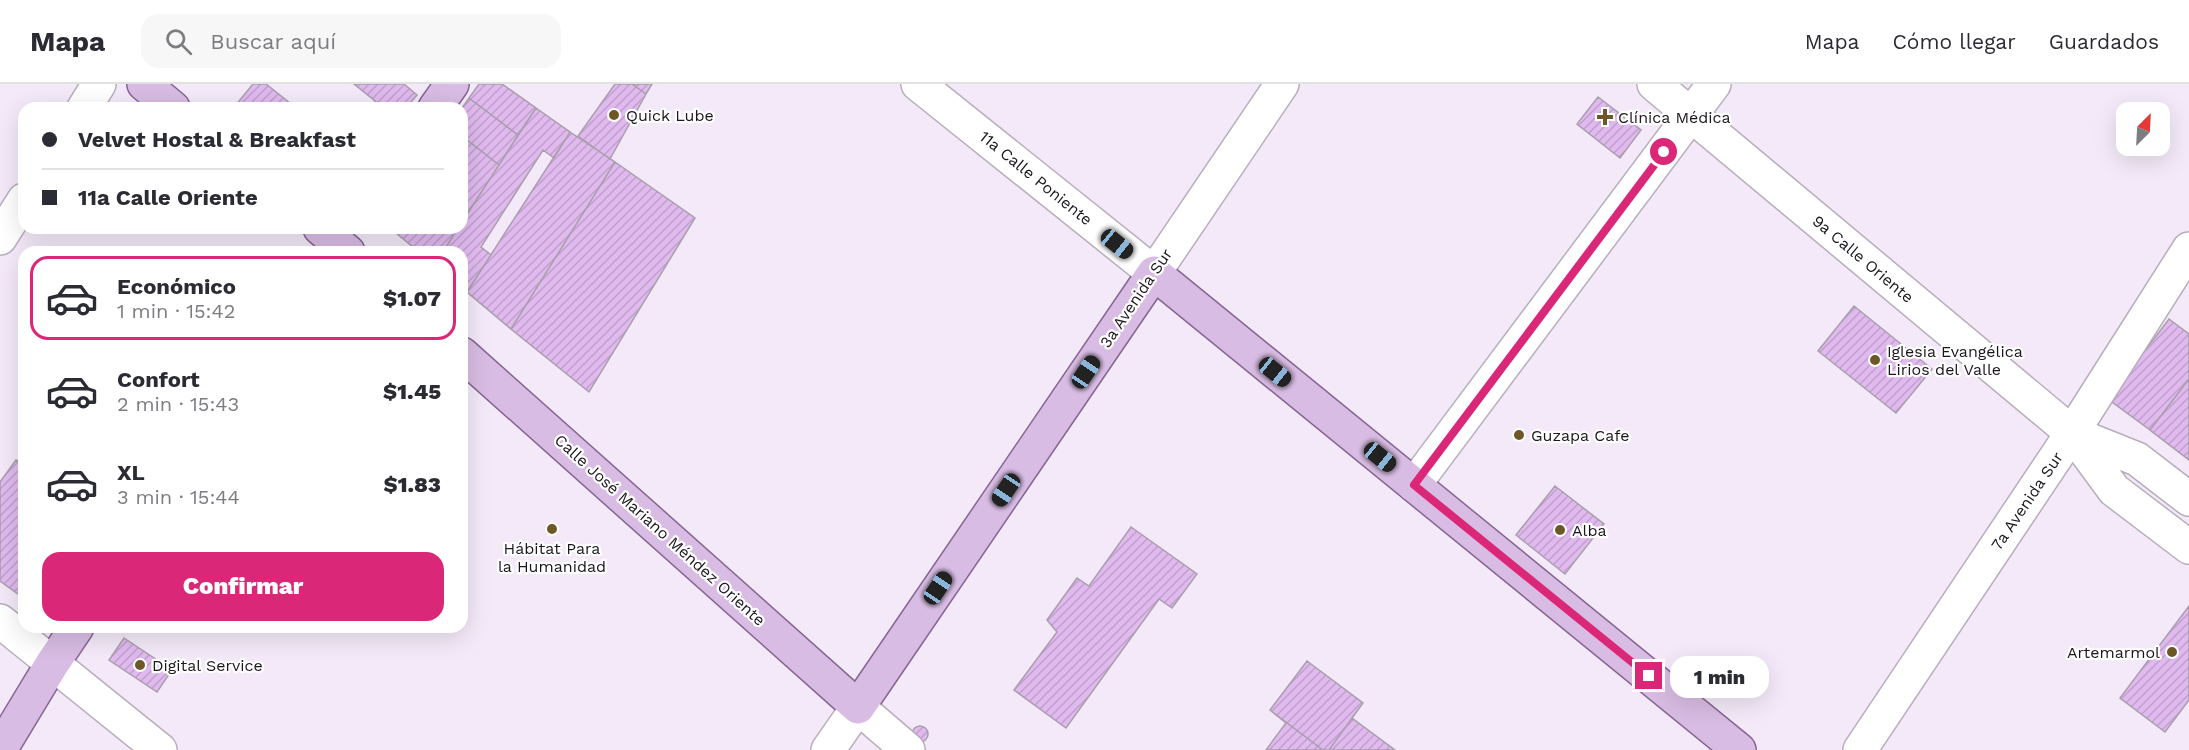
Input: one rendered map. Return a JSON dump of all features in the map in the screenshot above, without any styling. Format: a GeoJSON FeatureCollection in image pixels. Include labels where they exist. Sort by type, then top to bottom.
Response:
{"type":"FeatureCollection","features":[{"type":"Feature","properties":{"kind":"main road"},"geometry":{"type":"LineString","coordinates":[[144,84],[166,102]]}},
{"type":"Feature","properties":{"kind":"main road"},"geometry":{"type":"LineString","coordinates":[[439,102],[452,84]]}},
{"type":"Feature","properties":{"kind":"main road"},"geometry":{"type":"LineString","coordinates":[[1154,273],[1739,750]]}},
{"type":"Feature","properties":{"kind":"main road","name":"3a Avenida Sur"},"geometry":{"type":"LineString","coordinates":[[858,707],[1154,273]]}},
{"type":"Feature","properties":{"kind":"main road","name":"Calle José Mariano Méndez Oriente"},"geometry":{"type":"LineString","coordinates":[[468,359],[858,707]]}},
{"type":"Feature","properties":{"kind":"main road"},"geometry":{"type":"LineString","coordinates":[[0,750],[73,633]]}},
{"type":"Feature","properties":{"kind":"street"},"geometry":{"type":"LineString","coordinates":[[88,102],[99,84]]}},
{"type":"Feature","properties":{"kind":"street","name":"11a Calle Poniente"},"geometry":{"type":"LineString","coordinates":[[918,84],[1154,273]]}},
{"type":"Feature","properties":{"kind":"street","name":"3a Avenida Sur"},"geometry":{"type":"LineString","coordinates":[[1154,273],[1282,84]]}},
{"type":"Feature","properties":{"kind":"street","name":"9a Calle Oriente"},"geometry":{"type":"LineString","coordinates":[[1654,84],[2072,434],[2114,490],[2189,547]]}},
{"type":"Feature","properties":{"kind":"street"},"geometry":{"type":"LineString","coordinates":[[1414,485],[1714,84]]}},
{"type":"Feature","properties":{"kind":"street"},"geometry":{"type":"LineString","coordinates":[[0,238],[18,210]]}},
{"type":"Feature","properties":{"kind":"street","name":"7a Avenida Sur"},"geometry":{"type":"LineString","coordinates":[[1860,750],[2072,434],[2189,249]]}},
{"type":"Feature","properties":{"kind":"street","name":"9a Calle Oriente"},"geometry":{"type":"LineString","coordinates":[[2072,434],[2137,459],[2189,499]]}},
{"type":"Feature","properties":{"kind":"street"},"geometry":{"type":"LineString","coordinates":[[0,621],[160,750]]}},
{"type":"Feature","properties":{"kind":"street"},"geometry":{"type":"LineString","coordinates":[[858,707],[908,750]]}},
{"type":"Feature","properties":{"kind":"street","name":"3a Avenida Sur"},"geometry":{"type":"LineString","coordinates":[[828,750],[858,707]]}},
{"type":"Feature","properties":{"kind":"building"},"geometry":{"type":"Polygon","coordinates":[[[253,84],[266,84],[288,102],[238,102],[253,84]]]}},
{"type":"Feature","properties":{"kind":"building"},"geometry":{"type":"Polygon","coordinates":[[[354,84],[404,84],[417,95],[411,102],[376,102],[354,84]]]}},
{"type":"Feature","properties":{"kind":"building"},"geometry":{"type":"Polygon","coordinates":[[[479,84],[502,84],[536,108],[518,135],[469,98],[479,84]]]}},
{"type":"Feature","properties":{"kind":"building","name":"Quick Lube"},"geometry":{"type":"Polygon","coordinates":[[[615,84],[632,84],[646,94],[610,159],[578,136],[615,84]]]}},
{"type":"Feature","properties":{"kind":"building"},"geometry":{"type":"Polygon","coordinates":[[[632,84],[652,84],[646,94],[632,84]]]}},
{"type":"Feature","properties":{"kind":"building"},"geometry":{"type":"Polygon","coordinates":[[[1598,97],[1641,130],[1620,158],[1577,124],[1598,97]]]}},
{"type":"Feature","properties":{"kind":"building"},"geometry":{"type":"Polygon","coordinates":[[[469,98],[518,135],[499,165],[468,141],[466,102],[469,98]]]}},
{"type":"Feature","properties":{"kind":"building"},"geometry":{"type":"Polygon","coordinates":[[[536,108],[570,132],[554,158],[543,150],[481,247],[491,255],[468,290],[468,246],[447,246],[454,234],[468,234],[468,213],[536,108]]]}},
{"type":"Feature","properties":{"kind":"building"},"geometry":{"type":"Polygon","coordinates":[[[570,132],[615,162],[511,329],[468,290],[570,132]]]}},
{"type":"Feature","properties":{"kind":"building"},"geometry":{"type":"Polygon","coordinates":[[[468,141],[499,165],[468,213],[468,141]]]}},
{"type":"Feature","properties":{"kind":"building"},"geometry":{"type":"Polygon","coordinates":[[[615,162],[695,218],[589,392],[511,329],[615,162]]]}},
{"type":"Feature","properties":{"kind":"building"},"geometry":{"type":"Polygon","coordinates":[[[397,234],[454,234],[447,246],[412,246],[397,234]]]}},
{"type":"Feature","properties":{"kind":"building","name":"Iglesia Evangélica Lirios del Valle"},"geometry":{"type":"Polygon","coordinates":[[[1854,306],[1932,369],[1896,413],[1818,351],[1854,306]]]}},
{"type":"Feature","properties":{"kind":"building"},"geometry":{"type":"Polygon","coordinates":[[[2169,319],[2189,334],[2189,379],[2150,430],[2108,399],[2169,319]]]}},
{"type":"Feature","properties":{"kind":"building"},"geometry":{"type":"Polygon","coordinates":[[[2189,379],[2189,460],[2150,430],[2189,379]]]}},
{"type":"Feature","properties":{"kind":"building"},"geometry":{"type":"Polygon","coordinates":[[[16,460],[18,461],[18,594],[0,581],[0,482],[16,460]]]}},
{"type":"Feature","properties":{"kind":"building","name":"Alba"},"geometry":{"type":"Polygon","coordinates":[[[1555,486],[1604,524],[1565,574],[1516,535],[1555,486]]]}},
{"type":"Feature","properties":{"kind":"building"},"geometry":{"type":"Polygon","coordinates":[[[1131,527],[1197,574],[1172,608],[1159,599],[1066,728],[1014,690],[1057,632],[1047,620],[1077,578],[1089,586],[1131,527]]]}},
{"type":"Feature","properties":{"kind":"building","name":"Artemarmol"},"geometry":{"type":"Polygon","coordinates":[[[2189,606],[2189,700],[2165,732],[2120,698],[2189,606]]]}},
{"type":"Feature","properties":{"kind":"building","name":"Digital Service"},"geometry":{"type":"Polygon","coordinates":[[[124,638],[172,670],[157,692],[109,660],[124,638]]]}},
{"type":"Feature","properties":{"kind":"building"},"geometry":{"type":"Polygon","coordinates":[[[1307,661],[1363,703],[1352,718],[1395,750],[1266,750],[1286,723],[1270,710],[1307,661]]]}},
{"type":"Feature","properties":{"kind":"building"},"geometry":{"type":"Polygon","coordinates":[[[1307,661],[1363,703],[1329,750],[1323,750],[1270,710],[1307,661]]]}},
{"type":"Feature","properties":{"kind":"building"},"geometry":{"type":"Polygon","coordinates":[[[920,726],[926,728],[928,734],[926,740],[920,742],[914,740],[912,734],[914,728],[920,726]]]}},
{"type":"Feature","properties":{"kind":"place","name":"Quick Lube"},"geometry":{"type":"Point","coordinates":[614,115]}},
{"type":"Feature","properties":{"kind":"place","name":"Clínica Médica"},"geometry":{"type":"Point","coordinates":[1605,117]}},
{"type":"Feature","properties":{"kind":"place","name":"Iglesia Evangélica Lirios del Valle"},"geometry":{"type":"Point","coordinates":[1875,360]}},
{"type":"Feature","properties":{"kind":"place","name":"Guzapa Cafe"},"geometry":{"type":"Point","coordinates":[1519,435]}},
{"type":"Feature","properties":{"kind":"place","name":"Hábitat Para la Humanidad"},"geometry":{"type":"Point","coordinates":[552,529]}},
{"type":"Feature","properties":{"kind":"place","name":"Alba"},"geometry":{"type":"Point","coordinates":[1560,530]}},
{"type":"Feature","properties":{"kind":"place","name":"Artemarmol"},"geometry":{"type":"Point","coordinates":[2172,652]}},
{"type":"Feature","properties":{"kind":"place","name":"Digital Service"},"geometry":{"type":"Point","coordinates":[140,665]}},
{"type":"Feature","properties":{"kind":"route"},"geometry":{"type":"LineString","coordinates":[[1649,676],[1414,485],[1664,152]]}}]}
